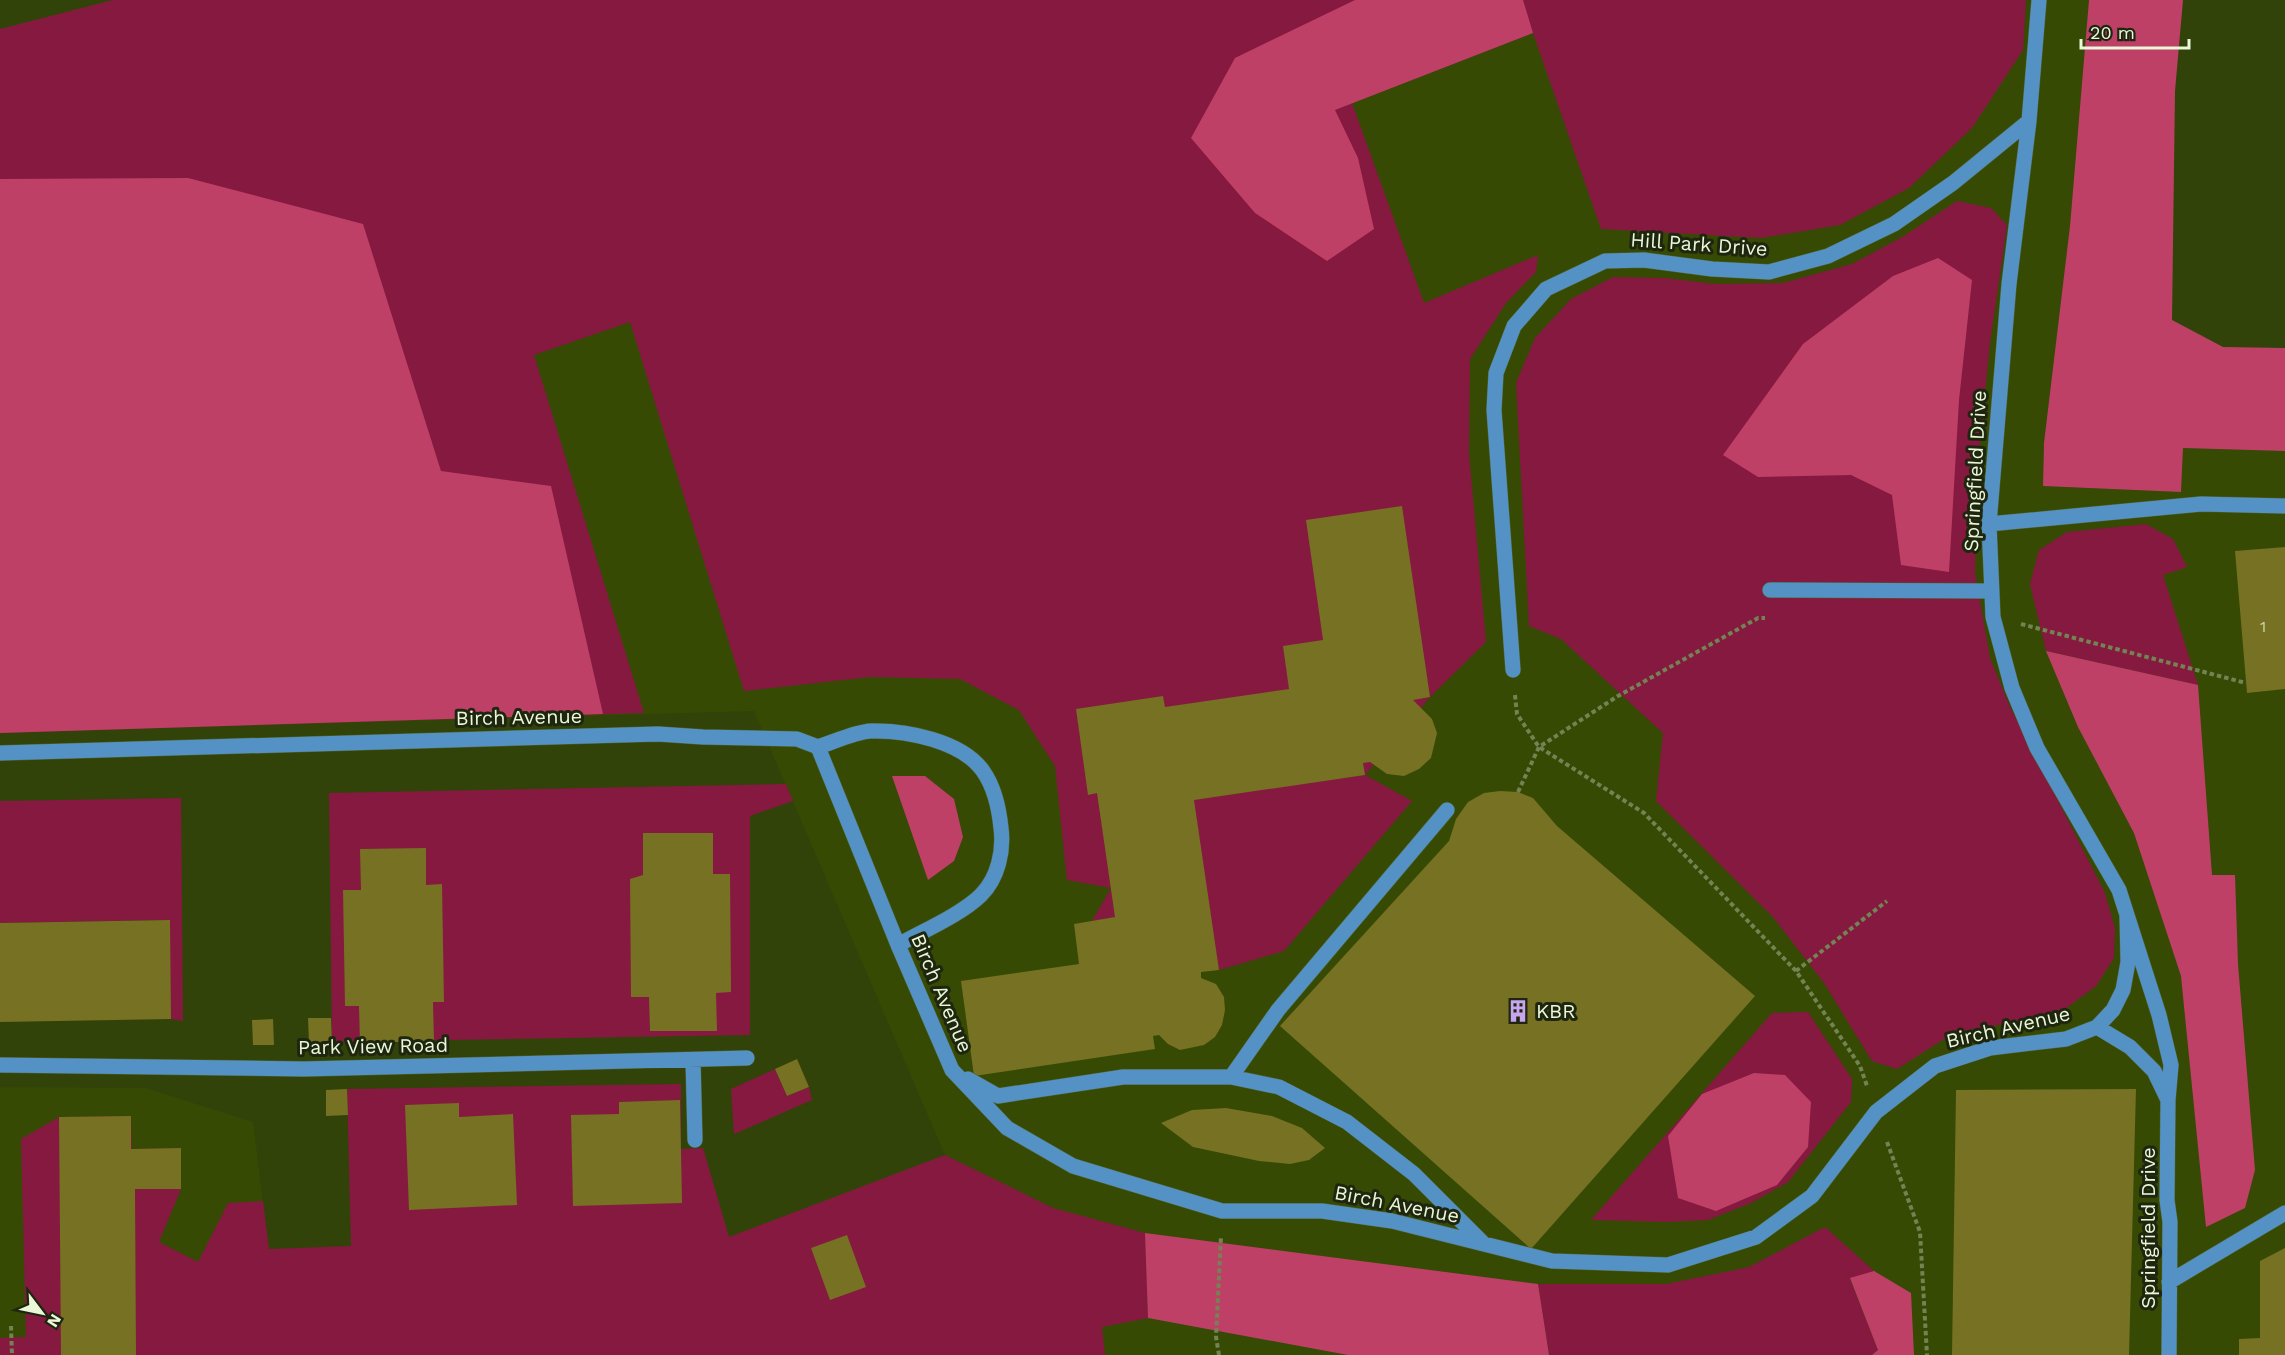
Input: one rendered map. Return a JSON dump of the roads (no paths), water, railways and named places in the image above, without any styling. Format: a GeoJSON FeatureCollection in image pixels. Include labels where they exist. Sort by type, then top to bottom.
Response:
{"type":"FeatureCollection","features":[{"type":"Feature","properties":{"kind":"street","name":"Springfield Drive"},"geometry":{"type":"LineString","coordinates":[[2039,0],[2029,121],[2009,284],[1989,524],[1993,616],[2012,688],[2037,748],[2119,890],[2159,1015],[2171,1065],[2168,1100],[2169,1355]]}},
{"type":"Feature","properties":{"kind":"street","name":"Hill Park Drive"},"geometry":{"type":"LineString","coordinates":[[1513,670],[1494,410],[1496,373],[1514,327],[1546,289],[1605,261],[1644,260],[1712,269],[1769,272],[1828,256],[1894,224],[1953,183],[2029,121]]}},
{"type":"Feature","properties":{"kind":"street"},"geometry":{"type":"LineString","coordinates":[[1989,524],[2200,504],[2285,506]]}},
{"type":"Feature","properties":{"kind":"street"},"geometry":{"type":"LineString","coordinates":[[1770,590],[1992,591]]}},
{"type":"Feature","properties":{"kind":"street"},"geometry":{"type":"LineString","coordinates":[[818,747],[869,731],[932,739],[964,752],[984,771],[998,801],[1002,836],[1000,865],[982,894],[968,906],[898,945]]}},
{"type":"Feature","properties":{"kind":"street","name":"Birch Avenue"},"geometry":{"type":"LineString","coordinates":[[0,753],[658,734],[797,739],[818,747],[898,945],[952,1070],[1007,1128],[1072,1166],[1222,1211],[1322,1211],[1392,1221],[1552,1261],[1668,1265],[1756,1237],[1812,1196],[1876,1112],[1935,1066],[1990,1048],[2066,1039],[2097,1026]]}},
{"type":"Feature","properties":{"kind":"street"},"geometry":{"type":"LineString","coordinates":[[1231,1077],[1278,1010],[1447,810]]}},
{"type":"Feature","properties":{"kind":"street","name":"Springfield Drive"},"geometry":{"type":"LineString","coordinates":[[2127,916],[2128,962],[2123,990],[2113,1010],[2097,1026],[2130,1047],[2154,1071],[2168,1100]]}},
{"type":"Feature","properties":{"kind":"street","name":"Park View Road"},"geometry":{"type":"LineString","coordinates":[[0,1065],[304,1069],[747,1058]]}},
{"type":"Feature","properties":{"kind":"street"},"geometry":{"type":"LineString","coordinates":[[693,1060],[695,1140]]}},
{"type":"Feature","properties":{"kind":"street"},"geometry":{"type":"LineString","coordinates":[[952,1070],[998,1096],[1123,1077],[1231,1077],[1279,1087],[1347,1122],[1414,1174],[1483,1243]]}},
{"type":"Feature","properties":{"kind":"street"},"geometry":{"type":"LineString","coordinates":[[2169,1282],[2285,1213]]}},
{"type":"Feature","properties":{"kind":"place","name":"KBR"},"geometry":{"type":"Point","coordinates":[1518,1011]}}]}
